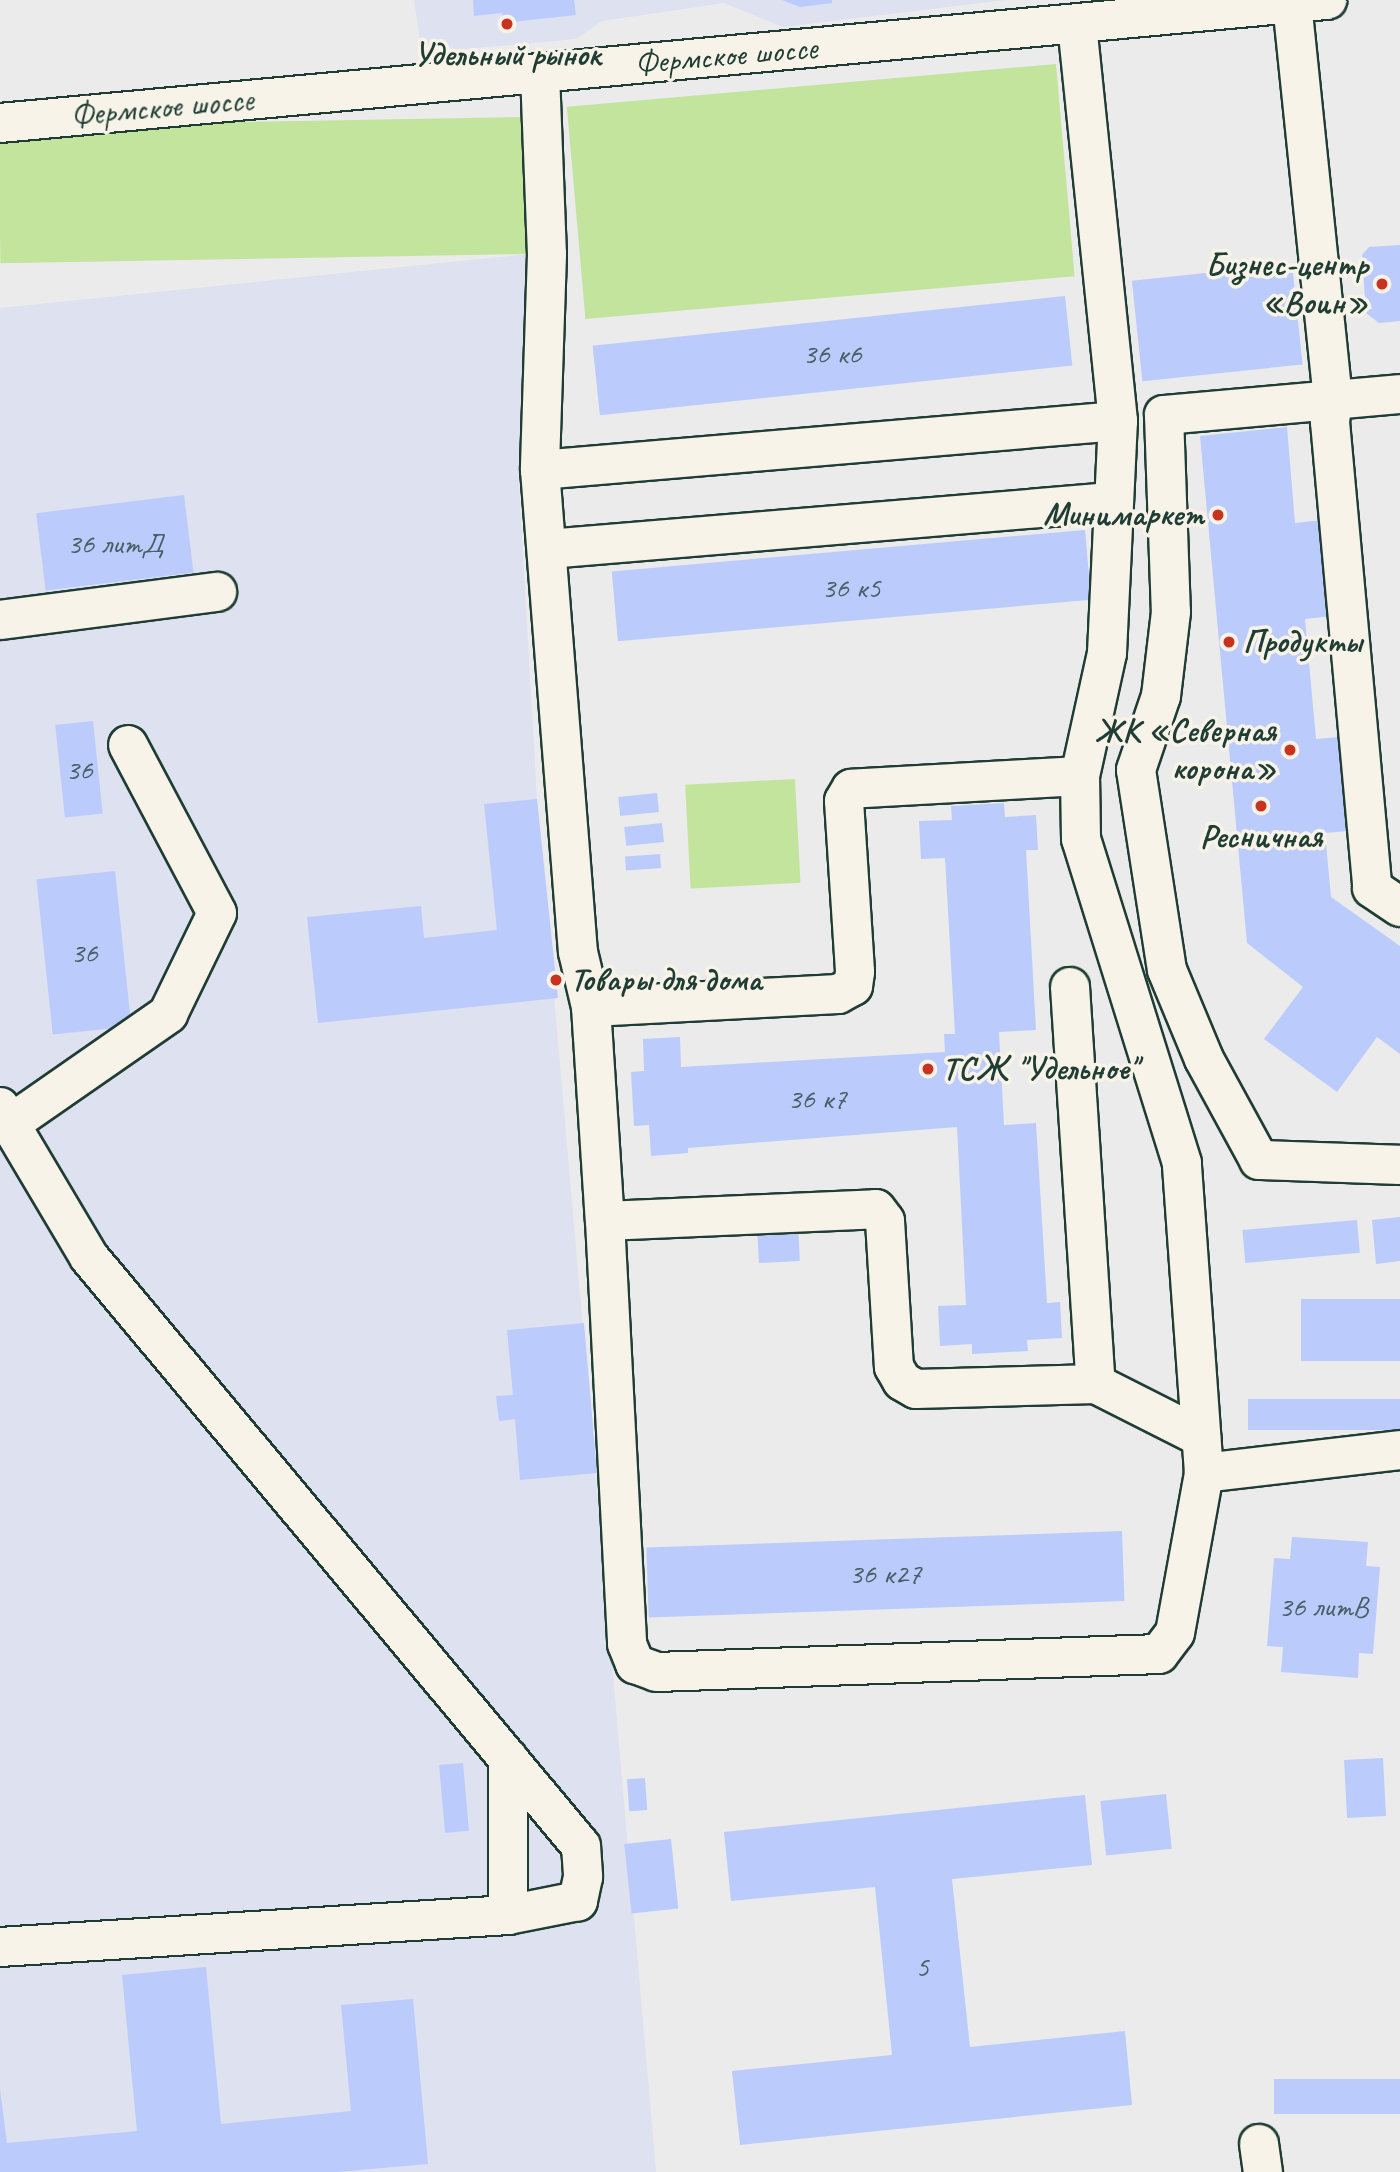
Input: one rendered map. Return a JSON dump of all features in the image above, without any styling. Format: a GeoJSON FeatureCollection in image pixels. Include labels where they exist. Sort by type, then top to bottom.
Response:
{"type":"FeatureCollection","features":[{"type":"Feature","properties":{"kind":"street","name":"Фермское шоссе"},"geometry":{"type":"LineString","coordinates":[[0,123],[1309,2]]}},
{"type":"Feature","properties":{"kind":"street"},"geometry":{"type":"LineString","coordinates":[[1309,2],[1333,400],[1330,422],[1372,888],[1400,907]]}},
{"type":"Feature","properties":{"kind":"street"},"geometry":{"type":"LineString","coordinates":[[540,73],[547,254],[540,470],[578,951],[591,1007],[606,1221],[627,1644],[635,1664],[657,1672],[1158,1654],[1175,1633],[1203,1455],[1182,1163],[1081,839],[1080,776],[1107,653],[1111,502],[1118,421],[1077,23]]}},
{"type":"Feature","properties":{"kind":"street"},"geometry":{"type":"LineString","coordinates":[[1400,394],[1164,415],[1171,612],[1161,696],[1136,770],[1167,970],[1204,1059],[1259,1160],[1400,1165]]}},
{"type":"Feature","properties":{"kind":"street"},"geometry":{"type":"LineString","coordinates":[[540,470],[1118,421]]}},
{"type":"Feature","properties":{"kind":"street"},"geometry":{"type":"LineString","coordinates":[[548,549],[1111,502]]}},
{"type":"Feature","properties":{"kind":"street"},"geometry":{"type":"LineString","coordinates":[[0,620],[216,592]]}},
{"type":"Feature","properties":{"kind":"street"},"geometry":{"type":"LineString","coordinates":[[0,1947],[508,1915],[578,1901],[583,1877],[581,1846],[89,1257],[5,1115],[168,1014],[217,913],[128,746]]}},
{"type":"Feature","properties":{"kind":"street"},"geometry":{"type":"LineString","coordinates":[[591,1007],[838,994],[852,986],[855,972],[844,802],[851,789],[1057,773],[1080,776]]}},
{"type":"Feature","properties":{"kind":"street"},"geometry":{"type":"LineString","coordinates":[[1070,987],[1096,1384]]}},
{"type":"Feature","properties":{"kind":"street"},"geometry":{"type":"LineString","coordinates":[[606,1221],[876,1209],[885,1221],[894,1367],[902,1381],[916,1389],[1096,1384],[1203,1455],[1400,1450]]}},
{"type":"Feature","properties":{"kind":"street"},"geometry":{"type":"LineString","coordinates":[[508,1758],[508,1915]]}},
{"type":"Feature","properties":{"kind":"shaded area","name":"Удельный рынок"},"geometry":{"type":"Polygon","coordinates":[[[414,0],[1005,0],[783,27],[724,3],[602,21],[576,39],[422,53],[414,0]]]}},
{"type":"Feature","properties":{"kind":"shaded area"},"geometry":{"type":"Polygon","coordinates":[[[530,254],[518,468],[537,799],[656,2172],[0,2172],[0,308],[530,254]]]}},
{"type":"Feature","properties":{"kind":"green space"},"geometry":{"type":"Polygon","coordinates":[[[1056,64],[1075,276],[585,319],[567,107],[1056,64]]]}},
{"type":"Feature","properties":{"kind":"green space"},"geometry":{"type":"Polygon","coordinates":[[[528,117],[530,254],[0,263],[0,126],[528,117]]]}},
{"type":"Feature","properties":{"kind":"green space"},"geometry":{"type":"Polygon","coordinates":[[[795,779],[800,883],[691,889],[685,785],[795,779]]]}},
{"type":"Feature","properties":{"kind":"building"},"geometry":{"type":"Polygon","coordinates":[[[473,0],[574,0],[576,15],[503,23],[502,13],[474,16],[473,0]]]}},
{"type":"Feature","properties":{"kind":"building"},"geometry":{"type":"Polygon","coordinates":[[[782,0],[832,0],[832,3],[800,7],[782,0]]]}},
{"type":"Feature","properties":{"kind":"building","name":"Бизнес-центр «Воин»"},"geometry":{"type":"Polygon","coordinates":[[[1400,245],[1400,321],[1379,323],[1366,313],[1362,255],[1369,247],[1400,245]]]}},
{"type":"Feature","properties":{"kind":"building"},"geometry":{"type":"Polygon","coordinates":[[[1292,264],[1303,364],[1142,381],[1132,281],[1292,264]]]}},
{"type":"Feature","properties":{"kind":"building"},"geometry":{"type":"Polygon","coordinates":[[[1065,296],[1072,366],[600,415],[593,346],[1065,296]]]}},
{"type":"Feature","properties":{"kind":"building","name":"ЖК «Северная корона»"},"geometry":{"type":"Polygon","coordinates":[[[1287,427],[1295,523],[1332,519],[1341,615],[1305,619],[1316,739],[1351,736],[1359,830],[1325,833],[1331,897],[1400,946],[1400,1054],[1377,1037],[1337,1092],[1264,1039],[1303,987],[1247,943],[1200,436],[1287,427]]]}},
{"type":"Feature","properties":{"kind":"building"},"geometry":{"type":"Polygon","coordinates":[[[184,495],[194,572],[46,591],[36,513],[184,495]]]}},
{"type":"Feature","properties":{"kind":"building"},"geometry":{"type":"Polygon","coordinates":[[[1085,530],[1091,600],[618,641],[612,571],[1085,530]]]}},
{"type":"Feature","properties":{"kind":"building"},"geometry":{"type":"Polygon","coordinates":[[[93,721],[103,813],[65,817],[55,725],[93,721]]]}},
{"type":"Feature","properties":{"kind":"building"},"geometry":{"type":"Polygon","coordinates":[[[657,793],[659,812],[620,816],[618,797],[657,793]]]}},
{"type":"Feature","properties":{"kind":"building"},"geometry":{"type":"Polygon","coordinates":[[[537,799],[558,998],[318,1023],[307,917],[421,906],[424,938],[497,930],[484,804],[537,799]]]}},
{"type":"Feature","properties":{"kind":"building"},"geometry":{"type":"Polygon","coordinates":[[[1004,803],[1005,817],[1036,815],[1038,850],[1026,850],[1036,1030],[999,1032],[1004,1125],[1036,1123],[1047,1303],[1060,1302],[1062,1338],[1027,1340],[1028,1351],[972,1354],[972,1344],[940,1346],[938,1306],[966,1305],[957,1127],[688,1148],[688,1153],[651,1156],[649,1125],[634,1126],[631,1072],[644,1071],[643,1039],[680,1037],[681,1067],[945,1052],[944,1034],[955,1034],[945,858],[921,859],[919,821],[952,820],[951,806],[1004,803]]]}},
{"type":"Feature","properties":{"kind":"building"},"geometry":{"type":"Polygon","coordinates":[[[662,823],[664,842],[626,846],[624,827],[662,823]]]}},
{"type":"Feature","properties":{"kind":"building"},"geometry":{"type":"Polygon","coordinates":[[[660,854],[661,868],[626,870],[625,856],[660,854]]]}},
{"type":"Feature","properties":{"kind":"building"},"geometry":{"type":"Polygon","coordinates":[[[115,871],[131,1026],[53,1034],[36,879],[115,871]]]}},
{"type":"Feature","properties":{"kind":"building"},"geometry":{"type":"Polygon","coordinates":[[[1400,1217],[1400,1261],[1376,1264],[1372,1220],[1400,1217]]]}},
{"type":"Feature","properties":{"kind":"building"},"geometry":{"type":"Polygon","coordinates":[[[1357,1220],[1360,1253],[1245,1263],[1242,1230],[1357,1220]]]}},
{"type":"Feature","properties":{"kind":"building"},"geometry":{"type":"Polygon","coordinates":[[[798,1225],[800,1261],[759,1263],[757,1227],[798,1225]]]}},
{"type":"Feature","properties":{"kind":"building"},"geometry":{"type":"Polygon","coordinates":[[[1301,1299],[1400,1299],[1400,1361],[1301,1361],[1301,1299]]]}},
{"type":"Feature","properties":{"kind":"building"},"geometry":{"type":"Polygon","coordinates":[[[584,1323],[597,1473],[520,1480],[515,1419],[499,1421],[496,1396],[513,1395],[507,1330],[584,1323]]]}},
{"type":"Feature","properties":{"kind":"building"},"geometry":{"type":"Polygon","coordinates":[[[1248,1399],[1400,1399],[1400,1430],[1248,1430],[1248,1399]]]}},
{"type":"Feature","properties":{"kind":"building"},"geometry":{"type":"Polygon","coordinates":[[[1122,1531],[1124,1601],[649,1618],[646,1548],[1122,1531]]]}},
{"type":"Feature","properties":{"kind":"building"},"geometry":{"type":"Polygon","coordinates":[[[1292,1537],[1368,1542],[1366,1566],[1380,1567],[1373,1654],[1359,1653],[1358,1678],[1281,1672],[1283,1647],[1267,1646],[1274,1558],[1290,1559],[1292,1537]]]}},
{"type":"Feature","properties":{"kind":"building"},"geometry":{"type":"Polygon","coordinates":[[[1383,1758],[1386,1816],[1347,1818],[1344,1760],[1383,1758]]]}},
{"type":"Feature","properties":{"kind":"building"},"geometry":{"type":"Polygon","coordinates":[[[463,1763],[469,1831],[445,1833],[439,1765],[463,1763]]]}},
{"type":"Feature","properties":{"kind":"building"},"geometry":{"type":"Polygon","coordinates":[[[645,1778],[647,1810],[629,1811],[627,1779],[645,1778]]]}},
{"type":"Feature","properties":{"kind":"building"},"geometry":{"type":"Polygon","coordinates":[[[1166,1794],[1172,1849],[1106,1856],[1100,1801],[1166,1794]]]}},
{"type":"Feature","properties":{"kind":"building"},"geometry":{"type":"Polygon","coordinates":[[[1085,1795],[1092,1865],[952,1879],[970,2047],[1125,2031],[1132,2105],[740,2145],[732,2071],[892,2055],[875,1887],[731,1901],[724,1832],[1085,1795]]]}},
{"type":"Feature","properties":{"kind":"building"},"geometry":{"type":"Polygon","coordinates":[[[671,1839],[678,1909],[632,1914],[624,1844],[671,1839]]]}},
{"type":"Feature","properties":{"kind":"building"},"geometry":{"type":"Polygon","coordinates":[[[206,1967],[221,2124],[351,2111],[341,2005],[413,1999],[428,2164],[337,2172],[0,2172],[0,2089],[7,2143],[137,2131],[122,1975],[206,1967]]]}},
{"type":"Feature","properties":{"kind":"building"},"geometry":{"type":"Polygon","coordinates":[[[1274,2079],[1400,2079],[1400,2114],[1274,2114],[1274,2079]]]}},
{"type":"Feature","properties":{"kind":"place","name":"Удельный рынок"},"geometry":{"type":"Point","coordinates":[507,24]}},
{"type":"Feature","properties":{"kind":"place","name":"Бизнес-центр «Воин»"},"geometry":{"type":"Point","coordinates":[1382,284]}},
{"type":"Feature","properties":{"kind":"place","name":"Минимаркет"},"geometry":{"type":"Point","coordinates":[1218,515]}},
{"type":"Feature","properties":{"kind":"place","name":"Продукты"},"geometry":{"type":"Point","coordinates":[1229,642]}},
{"type":"Feature","properties":{"kind":"place","name":"ЖК «Северная корона»"},"geometry":{"type":"Point","coordinates":[1290,750]}},
{"type":"Feature","properties":{"kind":"place","name":"Ресничная"},"geometry":{"type":"Point","coordinates":[1261,806]}},
{"type":"Feature","properties":{"kind":"place","name":"Товары для дома"},"geometry":{"type":"Point","coordinates":[556,980]}},
{"type":"Feature","properties":{"kind":"place","name":"ТСЖ \"Удельное\""},"geometry":{"type":"Point","coordinates":[928,1069]}}]}
